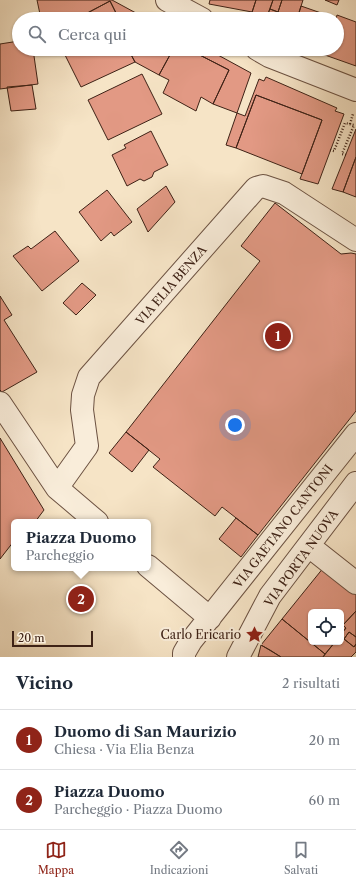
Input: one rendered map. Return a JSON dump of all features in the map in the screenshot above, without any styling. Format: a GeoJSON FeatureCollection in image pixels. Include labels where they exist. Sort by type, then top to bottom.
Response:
{"type":"FeatureCollection","features":[{"type":"Feature","properties":{"kind":"street"},"geometry":{"type":"LineString","coordinates":[[167,0],[189,12]]}},
{"type":"Feature","properties":{"kind":"street"},"geometry":{"type":"LineString","coordinates":[[269,56],[356,90]]}},
{"type":"Feature","properties":{"kind":"street","name":"VIA ELIA BENZA"},"geometry":{"type":"LineString","coordinates":[[57,488],[87,446],[82,410],[83,395],[89,377],[256,188],[263,186],[284,193],[356,240]]}},
{"type":"Feature","properties":{"kind":"street"},"geometry":{"type":"LineString","coordinates":[[0,403],[57,488],[93,519]]}},
{"type":"Feature","properties":{"kind":"street","name":"VIA GAETANO CANTONI"},"geometry":{"type":"LineString","coordinates":[[184,657],[184,653],[191,641],[356,434]]}},
{"type":"Feature","properties":{"kind":"street","name":"VIA PORTA NUOVA"},"geometry":{"type":"LineString","coordinates":[[238,657],[270,596],[356,483]]}},
{"type":"Feature","properties":{"kind":"street"},"geometry":{"type":"LineString","coordinates":[[309,546],[335,561],[356,584]]}},
{"type":"Feature","properties":{"kind":"street"},"geometry":{"type":"LineString","coordinates":[[151,569],[210,618]]}},
{"type":"Feature","properties":{"kind":"path"},"geometry":{"type":"LineString","coordinates":[[330,150],[334,152],[345,122],[354,125],[342,154],[346,155]]}},
{"type":"Feature","properties":{"kind":"building"},"geometry":{"type":"Polygon","coordinates":[[[37,0],[112,0],[134,12],[116,12],[110,1],[89,12],[40,12],[37,0]]]}},
{"type":"Feature","properties":{"kind":"building"},"geometry":{"type":"Polygon","coordinates":[[[210,0],[256,0],[252,12],[209,4],[210,0]]]}},
{"type":"Feature","properties":{"kind":"building"},"geometry":{"type":"Polygon","coordinates":[[[256,0],[273,0],[269,12],[252,12],[256,0]]]}},
{"type":"Feature","properties":{"kind":"building"},"geometry":{"type":"Polygon","coordinates":[[[273,0],[282,0],[278,12],[270,9],[273,0]]]}},
{"type":"Feature","properties":{"kind":"building"},"geometry":{"type":"Polygon","coordinates":[[[282,0],[303,0],[299,12],[278,12],[282,0]]]}},
{"type":"Feature","properties":{"kind":"building"},"geometry":{"type":"Polygon","coordinates":[[[325,0],[339,0],[337,5],[325,0]]]}},
{"type":"Feature","properties":{"kind":"building"},"geometry":{"type":"Polygon","coordinates":[[[110,1],[116,12],[89,12],[110,1]]]}},
{"type":"Feature","properties":{"kind":"building"},"geometry":{"type":"Polygon","coordinates":[[[301,6],[318,12],[299,12],[301,6]]]}},
{"type":"Feature","properties":{"kind":"building"},"geometry":{"type":"Polygon","coordinates":[[[270,9],[278,12],[269,12],[270,9]]]}},
{"type":"Feature","properties":{"kind":"building"},"geometry":{"type":"Polygon","coordinates":[[[344,18],[356,22],[356,66],[328,56],[344,56],[344,18]]]}},
{"type":"Feature","properties":{"kind":"building"},"geometry":{"type":"Polygon","coordinates":[[[12,42],[12,56],[34,56],[38,84],[0,89],[0,44],[12,42]]]}},
{"type":"Feature","properties":{"kind":"building"},"geometry":{"type":"Polygon","coordinates":[[[66,56],[132,56],[135,62],[81,87],[66,56]]]}},
{"type":"Feature","properties":{"kind":"building"},"geometry":{"type":"Polygon","coordinates":[[[132,56],[169,56],[159,75],[135,62],[132,56]]]}},
{"type":"Feature","properties":{"kind":"building"},"geometry":{"type":"Polygon","coordinates":[[[169,56],[202,56],[229,70],[213,104],[201,97],[196,111],[163,93],[169,80],[159,75],[169,56]]]}},
{"type":"Feature","properties":{"kind":"building"},"geometry":{"type":"Polygon","coordinates":[[[202,56],[220,56],[251,73],[237,113],[213,104],[229,70],[202,56]]]}},
{"type":"Feature","properties":{"kind":"building"},"geometry":{"type":"Polygon","coordinates":[[[142,74],[162,114],[108,140],[88,100],[142,74]]]}},
{"type":"Feature","properties":{"kind":"building"},"geometry":{"type":"Polygon","coordinates":[[[266,77],[337,108],[335,111],[344,114],[318,184],[300,179],[322,120],[256,95],[236,148],[226,145],[237,113],[245,116],[259,79],[264,81],[266,77]]]}},
{"type":"Feature","properties":{"kind":"building"},"geometry":{"type":"Polygon","coordinates":[[[32,85],[36,109],[11,111],[7,87],[32,85]]]}},
{"type":"Feature","properties":{"kind":"building"},"geometry":{"type":"Polygon","coordinates":[[[256,95],[322,120],[302,174],[236,148],[256,95]]]}},
{"type":"Feature","properties":{"kind":"building"},"geometry":{"type":"Polygon","coordinates":[[[356,129],[356,157],[343,192],[332,189],[356,129]]]}},
{"type":"Feature","properties":{"kind":"building"},"geometry":{"type":"Polygon","coordinates":[[[151,131],[168,165],[154,172],[152,177],[144,181],[140,179],[127,186],[112,155],[126,148],[124,145],[151,131]]]}},
{"type":"Feature","properties":{"kind":"building"},"geometry":{"type":"Polygon","coordinates":[[[356,157],[356,197],[343,192],[356,157]]]}},
{"type":"Feature","properties":{"kind":"building"},"geometry":{"type":"Polygon","coordinates":[[[166,186],[175,202],[148,232],[137,209],[166,186]]]}},
{"type":"Feature","properties":{"kind":"building"},"geometry":{"type":"Polygon","coordinates":[[[107,190],[132,222],[114,236],[111,232],[101,241],[79,212],[107,190]]]}},
{"type":"Feature","properties":{"kind":"building"},"geometry":{"type":"Polygon","coordinates":[[[275,203],[341,254],[356,254],[356,411],[258,535],[222,507],[215,516],[153,467],[160,459],[126,432],[260,261],[241,246],[275,203]]]}},
{"type":"Feature","properties":{"kind":"building"},"geometry":{"type":"Polygon","coordinates":[[[55,231],[79,261],[42,291],[13,256],[28,246],[31,249],[55,231]]]}},
{"type":"Feature","properties":{"kind":"building"},"geometry":{"type":"Polygon","coordinates":[[[82,283],[96,295],[76,315],[63,303],[82,283]]]}},
{"type":"Feature","properties":{"kind":"building"},"geometry":{"type":"Polygon","coordinates":[[[0,296],[12,315],[4,320],[37,372],[2,392],[0,390],[0,296]]]}},
{"type":"Feature","properties":{"kind":"building"},"geometry":{"type":"Polygon","coordinates":[[[126,432],[149,450],[132,472],[109,453],[126,432]]]}},
{"type":"Feature","properties":{"kind":"building"},"geometry":{"type":"Polygon","coordinates":[[[0,438],[44,510],[37,519],[11,519],[11,545],[0,559],[0,438]]]}},
{"type":"Feature","properties":{"kind":"building"},"geometry":{"type":"Polygon","coordinates":[[[236,518],[258,535],[241,557],[219,539],[236,518]]]}},
{"type":"Feature","properties":{"kind":"building"},"geometry":{"type":"Polygon","coordinates":[[[324,567],[356,593],[356,611],[344,624],[344,609],[308,609],[308,640],[282,619],[324,567]]]}},
{"type":"Feature","properties":{"kind":"building"},"geometry":{"type":"Polygon","coordinates":[[[356,611],[356,637],[349,632],[344,639],[344,630],[346,628],[344,624],[356,611]]]}},
{"type":"Feature","properties":{"kind":"building"},"geometry":{"type":"Polygon","coordinates":[[[282,619],[308,640],[308,645],[314,645],[325,654],[323,657],[281,657],[261,645],[282,619]]]}},
{"type":"Feature","properties":{"kind":"building"},"geometry":{"type":"Polygon","coordinates":[[[349,632],[356,637],[356,644],[354,647],[344,639],[349,632]]]}},
{"type":"Feature","properties":{"kind":"building"},"geometry":{"type":"Polygon","coordinates":[[[344,639],[354,647],[356,644],[356,652],[351,657],[323,657],[333,645],[344,645],[344,639]]]}},
{"type":"Feature","properties":{"kind":"building"},"geometry":{"type":"Polygon","coordinates":[[[261,645],[270,650],[281,657],[258,657],[261,645]]]}},
{"type":"Feature","properties":{"kind":"building"},"geometry":{"type":"Polygon","coordinates":[[[314,645],[332,645],[325,654],[314,645]]]}},
{"type":"Feature","properties":{"kind":"place","name":"Duomo di San Maurizio"},"geometry":{"type":"Point","coordinates":[278,336]}},
{"type":"Feature","properties":{"kind":"place","name":"Piazza Duomo"},"geometry":{"type":"Point","coordinates":[81,599]}},
{"type":"Feature","properties":{"kind":"place","name":"Carlo Ericario"},"geometry":{"type":"Point","coordinates":[254,634]}}]}
